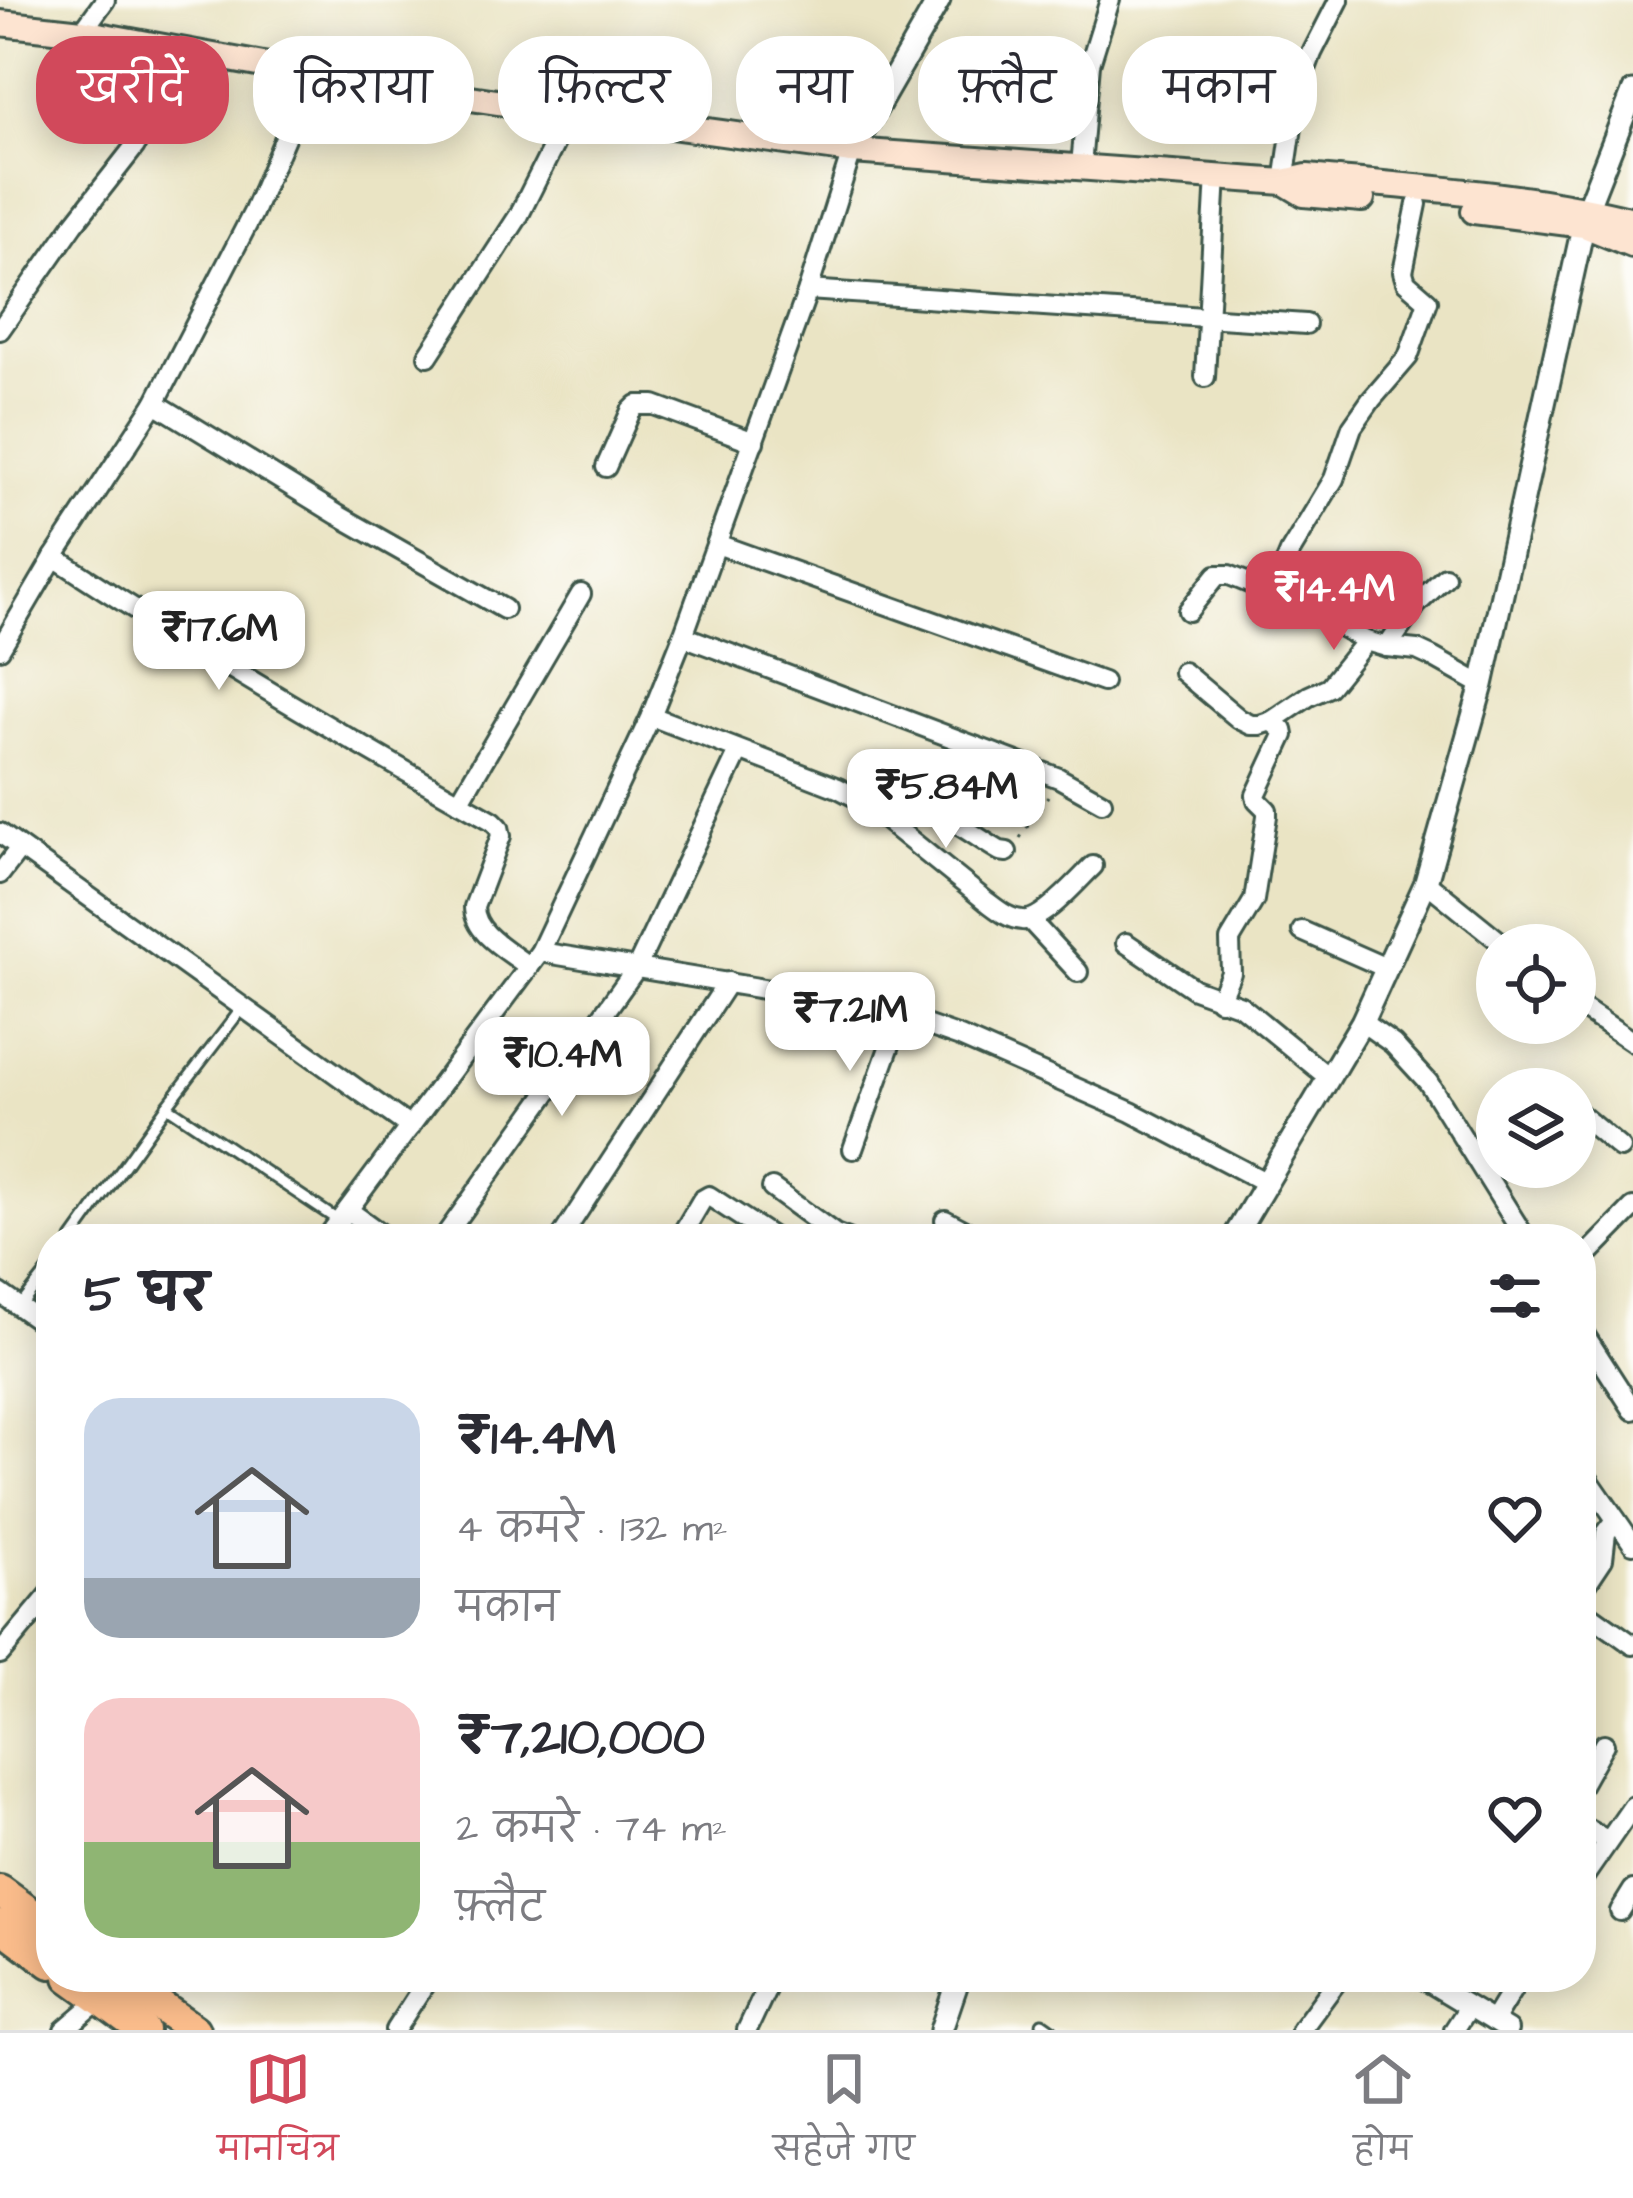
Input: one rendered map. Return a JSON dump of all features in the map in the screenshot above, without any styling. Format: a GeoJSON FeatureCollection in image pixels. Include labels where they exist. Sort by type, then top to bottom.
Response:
{"type":"FeatureCollection","features":[{"type":"Feature","properties":{"kind":"highway"},"geometry":{"type":"LineString","coordinates":[[0,1891],[36,1917]]}},
{"type":"Feature","properties":{"kind":"highway"},"geometry":{"type":"LineString","coordinates":[[0,1925],[36,1952]]}},
{"type":"Feature","properties":{"kind":"highway"},"geometry":{"type":"LineString","coordinates":[[118,1992],[143,2030]]}},
{"type":"Feature","properties":{"kind":"highway"},"geometry":{"type":"LineString","coordinates":[[126,1992],[194,2030]]}},
{"type":"Feature","properties":{"kind":"main road"},"geometry":{"type":"LineString","coordinates":[[0,23],[103,36]]}},
{"type":"Feature","properties":{"kind":"main road"},"geometry":{"type":"LineString","coordinates":[[712,132],[853,151],[1284,182],[1307,177],[1586,217],[1633,244]]}},
{"type":"Feature","properties":{"kind":"main road"},"geometry":{"type":"LineString","coordinates":[[1284,182],[1304,194],[1633,220]]}},
{"type":"Feature","properties":{"kind":"street"},"geometry":{"type":"LineString","coordinates":[[82,32],[105,0]]}},
{"type":"Feature","properties":{"kind":"street"},"geometry":{"type":"LineString","coordinates":[[338,1224],[534,959],[651,716],[683,637],[853,151],[939,0]]}},
{"type":"Feature","properties":{"kind":"street"},"geometry":{"type":"LineString","coordinates":[[1081,166],[1090,64],[1110,0]]}},
{"type":"Feature","properties":{"kind":"street"},"geometry":{"type":"LineString","coordinates":[[1284,182],[1298,92],[1339,0]]}},
{"type":"Feature","properties":{"kind":"street"},"geometry":{"type":"LineString","coordinates":[[1245,1224],[1361,1022],[1426,882],[1482,685],[1586,217],[1633,92]]}},
{"type":"Feature","properties":{"kind":"street"},"geometry":{"type":"LineString","coordinates":[[0,330],[137,144]]}},
{"type":"Feature","properties":{"kind":"street"},"geometry":{"type":"LineString","coordinates":[[0,650],[54,556],[155,403],[253,213],[283,144]]}},
{"type":"Feature","properties":{"kind":"street"},"geometry":{"type":"LineString","coordinates":[[428,356],[518,217],[554,144]]}},
{"type":"Feature","properties":{"kind":"street"},"geometry":{"type":"LineString","coordinates":[[1205,377],[1216,176]]}},
{"type":"Feature","properties":{"kind":"street"},"geometry":{"type":"LineString","coordinates":[[1274,592],[1290,552],[1334,479],[1352,427],[1408,357],[1427,310],[1428,301],[1406,282],[1403,272],[1417,204]]}},
{"type":"Feature","properties":{"kind":"street"},"geometry":{"type":"LineString","coordinates":[[808,290],[1306,324]]}},
{"type":"Feature","properties":{"kind":"street"},"geometry":{"type":"LineString","coordinates":[[155,403],[504,609]]}},
{"type":"Feature","properties":{"kind":"street"},"geometry":{"type":"LineString","coordinates":[[606,467],[637,405],[654,405],[754,442]]}},
{"type":"Feature","properties":{"kind":"street"},"geometry":{"type":"LineString","coordinates":[[717,544],[1103,682]]}},
{"type":"Feature","properties":{"kind":"street"},"geometry":{"type":"LineString","coordinates":[[54,556],[238,673],[500,827],[474,917],[482,930],[534,959],[637,967],[848,1003],[900,1017],[960,1037],[1131,1112],[1265,1182]]}},
{"type":"Feature","properties":{"kind":"street"},"geometry":{"type":"LineString","coordinates":[[1189,611],[1217,575],[1229,575],[1274,592],[1366,640],[1417,650],[1482,685]]}},
{"type":"Feature","properties":{"kind":"street"},"geometry":{"type":"LineString","coordinates":[[1387,647],[1417,604],[1445,577]]}},
{"type":"Feature","properties":{"kind":"street"},"geometry":{"type":"LineString","coordinates":[[459,802],[581,594]]}},
{"type":"Feature","properties":{"kind":"street"},"geometry":{"type":"LineString","coordinates":[[683,637],[1060,778],[1102,802]]}},
{"type":"Feature","properties":{"kind":"street"},"geometry":{"type":"LineString","coordinates":[[1183,672],[1251,725],[1272,721],[1336,681],[1366,640]]}},
{"type":"Feature","properties":{"kind":"street"},"geometry":{"type":"LineString","coordinates":[[651,716],[838,788],[877,811],[1006,915],[1019,920],[1038,918],[1093,866]]}},
{"type":"Feature","properties":{"kind":"street"},"geometry":{"type":"LineString","coordinates":[[1219,1000],[1231,974],[1230,940],[1250,908],[1256,887],[1267,810],[1256,795],[1284,735],[1272,721]]}},
{"type":"Feature","properties":{"kind":"street"},"geometry":{"type":"LineString","coordinates":[[454,1224],[637,967],[739,752]]}},
{"type":"Feature","properties":{"kind":"street"},"geometry":{"type":"LineString","coordinates":[[877,811],[910,802],[925,806],[1007,852]]}},
{"type":"Feature","properties":{"kind":"street"},"geometry":{"type":"LineString","coordinates":[[0,833],[410,1127]]}},
{"type":"Feature","properties":{"kind":"street"},"geometry":{"type":"LineString","coordinates":[[0,874],[20,848]]}},
{"type":"Feature","properties":{"kind":"street"},"geometry":{"type":"LineString","coordinates":[[1426,882],[1478,924]]}},
{"type":"Feature","properties":{"kind":"street"},"geometry":{"type":"LineString","coordinates":[[1030,920],[1078,972]]}},
{"type":"Feature","properties":{"kind":"street"},"geometry":{"type":"LineString","coordinates":[[1302,931],[1386,968]]}},
{"type":"Feature","properties":{"kind":"street"},"geometry":{"type":"LineString","coordinates":[[1126,943],[1171,975],[1241,1006],[1328,1077]]}},
{"type":"Feature","properties":{"kind":"street"},"geometry":{"type":"LineString","coordinates":[[570,1224],[728,982]]}},
{"type":"Feature","properties":{"kind":"street"},"geometry":{"type":"LineString","coordinates":[[853,1149],[900,1017]]}},
{"type":"Feature","properties":{"kind":"street"},"geometry":{"type":"LineString","coordinates":[[1596,1020],[1633,1042]]}},
{"type":"Feature","properties":{"kind":"street"},"geometry":{"type":"LineString","coordinates":[[1361,1022],[1393,1044],[1419,1071],[1517,1224]]}},
{"type":"Feature","properties":{"kind":"street"},"geometry":{"type":"LineString","coordinates":[[1596,1128],[1620,1148]]}},
{"type":"Feature","properties":{"kind":"street"},"geometry":{"type":"LineString","coordinates":[[772,1188],[821,1224]]}},
{"type":"Feature","properties":{"kind":"street"},"geometry":{"type":"LineString","coordinates":[[688,1224],[702,1200],[711,1196],[753,1224]]}},
{"type":"Feature","properties":{"kind":"street"},"geometry":{"type":"LineString","coordinates":[[1596,1246],[1633,1208]]}},
{"type":"Feature","properties":{"kind":"street"},"geometry":{"type":"LineString","coordinates":[[344,1216],[359,1224]]}},
{"type":"Feature","properties":{"kind":"street"},"geometry":{"type":"LineString","coordinates":[[945,1220],[953,1224]]}},
{"type":"Feature","properties":{"kind":"street"},"geometry":{"type":"LineString","coordinates":[[0,1293],[36,1318]]}},
{"type":"Feature","properties":{"kind":"street"},"geometry":{"type":"LineString","coordinates":[[1596,1351],[1632,1405]]}},
{"type":"Feature","properties":{"kind":"street"},"geometry":{"type":"LineString","coordinates":[[1596,1490],[1633,1544]]}},
{"type":"Feature","properties":{"kind":"street"},"geometry":{"type":"LineString","coordinates":[[1596,1570],[1603,1559],[1606,1532],[1616,1520]]}},
{"type":"Feature","properties":{"kind":"street"},"geometry":{"type":"LineString","coordinates":[[0,1654],[36,1611]]}},
{"type":"Feature","properties":{"kind":"street"},"geometry":{"type":"LineString","coordinates":[[1596,1619],[1633,1646]]}},
{"type":"Feature","properties":{"kind":"street"},"geometry":{"type":"LineString","coordinates":[[1596,1758],[1604,1744]]}},
{"type":"Feature","properties":{"kind":"street"},"geometry":{"type":"LineString","coordinates":[[1596,1857],[1633,1806]]}},
{"type":"Feature","properties":{"kind":"street"},"geometry":{"type":"LineString","coordinates":[[1596,1834],[1607,1840]]}},
{"type":"Feature","properties":{"kind":"street"},"geometry":{"type":"LineString","coordinates":[[1620,1911],[1633,1890]]}},
{"type":"Feature","properties":{"kind":"street"},"geometry":{"type":"LineString","coordinates":[[64,2030],[105,1992]]}},
{"type":"Feature","properties":{"kind":"street"},"geometry":{"type":"LineString","coordinates":[[395,2030],[419,1992]]}},
{"type":"Feature","properties":{"kind":"street"},"geometry":{"type":"LineString","coordinates":[[747,2030],[765,1992]]}},
{"type":"Feature","properties":{"kind":"street"},"geometry":{"type":"LineString","coordinates":[[941,2030],[954,1992]]}},
{"type":"Feature","properties":{"kind":"street"},"geometry":{"type":"LineString","coordinates":[[1301,2030],[1329,1992]]}},
{"type":"Feature","properties":{"kind":"street"},"geometry":{"type":"LineString","coordinates":[[1444,1992],[1500,2025],[1514,1992]]}},
{"type":"Feature","properties":{"kind":"street"},"geometry":{"type":"LineString","coordinates":[[1454,2030],[1469,2007]]}},
{"type":"Feature","properties":{"kind":"lane"},"geometry":{"type":"LineString","coordinates":[[83,1224],[243,1007]]}},
{"type":"Feature","properties":{"kind":"lane"},"geometry":{"type":"LineString","coordinates":[[167,1106],[344,1216]]}},
{"type":"Feature","properties":{"kind":"lane"},"geometry":{"type":"LineString","coordinates":[[20,1307],[36,1286]]}},
{"type":"Feature","properties":{"kind":"lane"},"geometry":{"type":"LineString","coordinates":[[1042,2023],[1052,2030]]}},
{"type":"Feature","properties":{"kind":"path"},"geometry":{"type":"LineString","coordinates":[[1007,852],[1014,849],[1060,778]]}}]}
